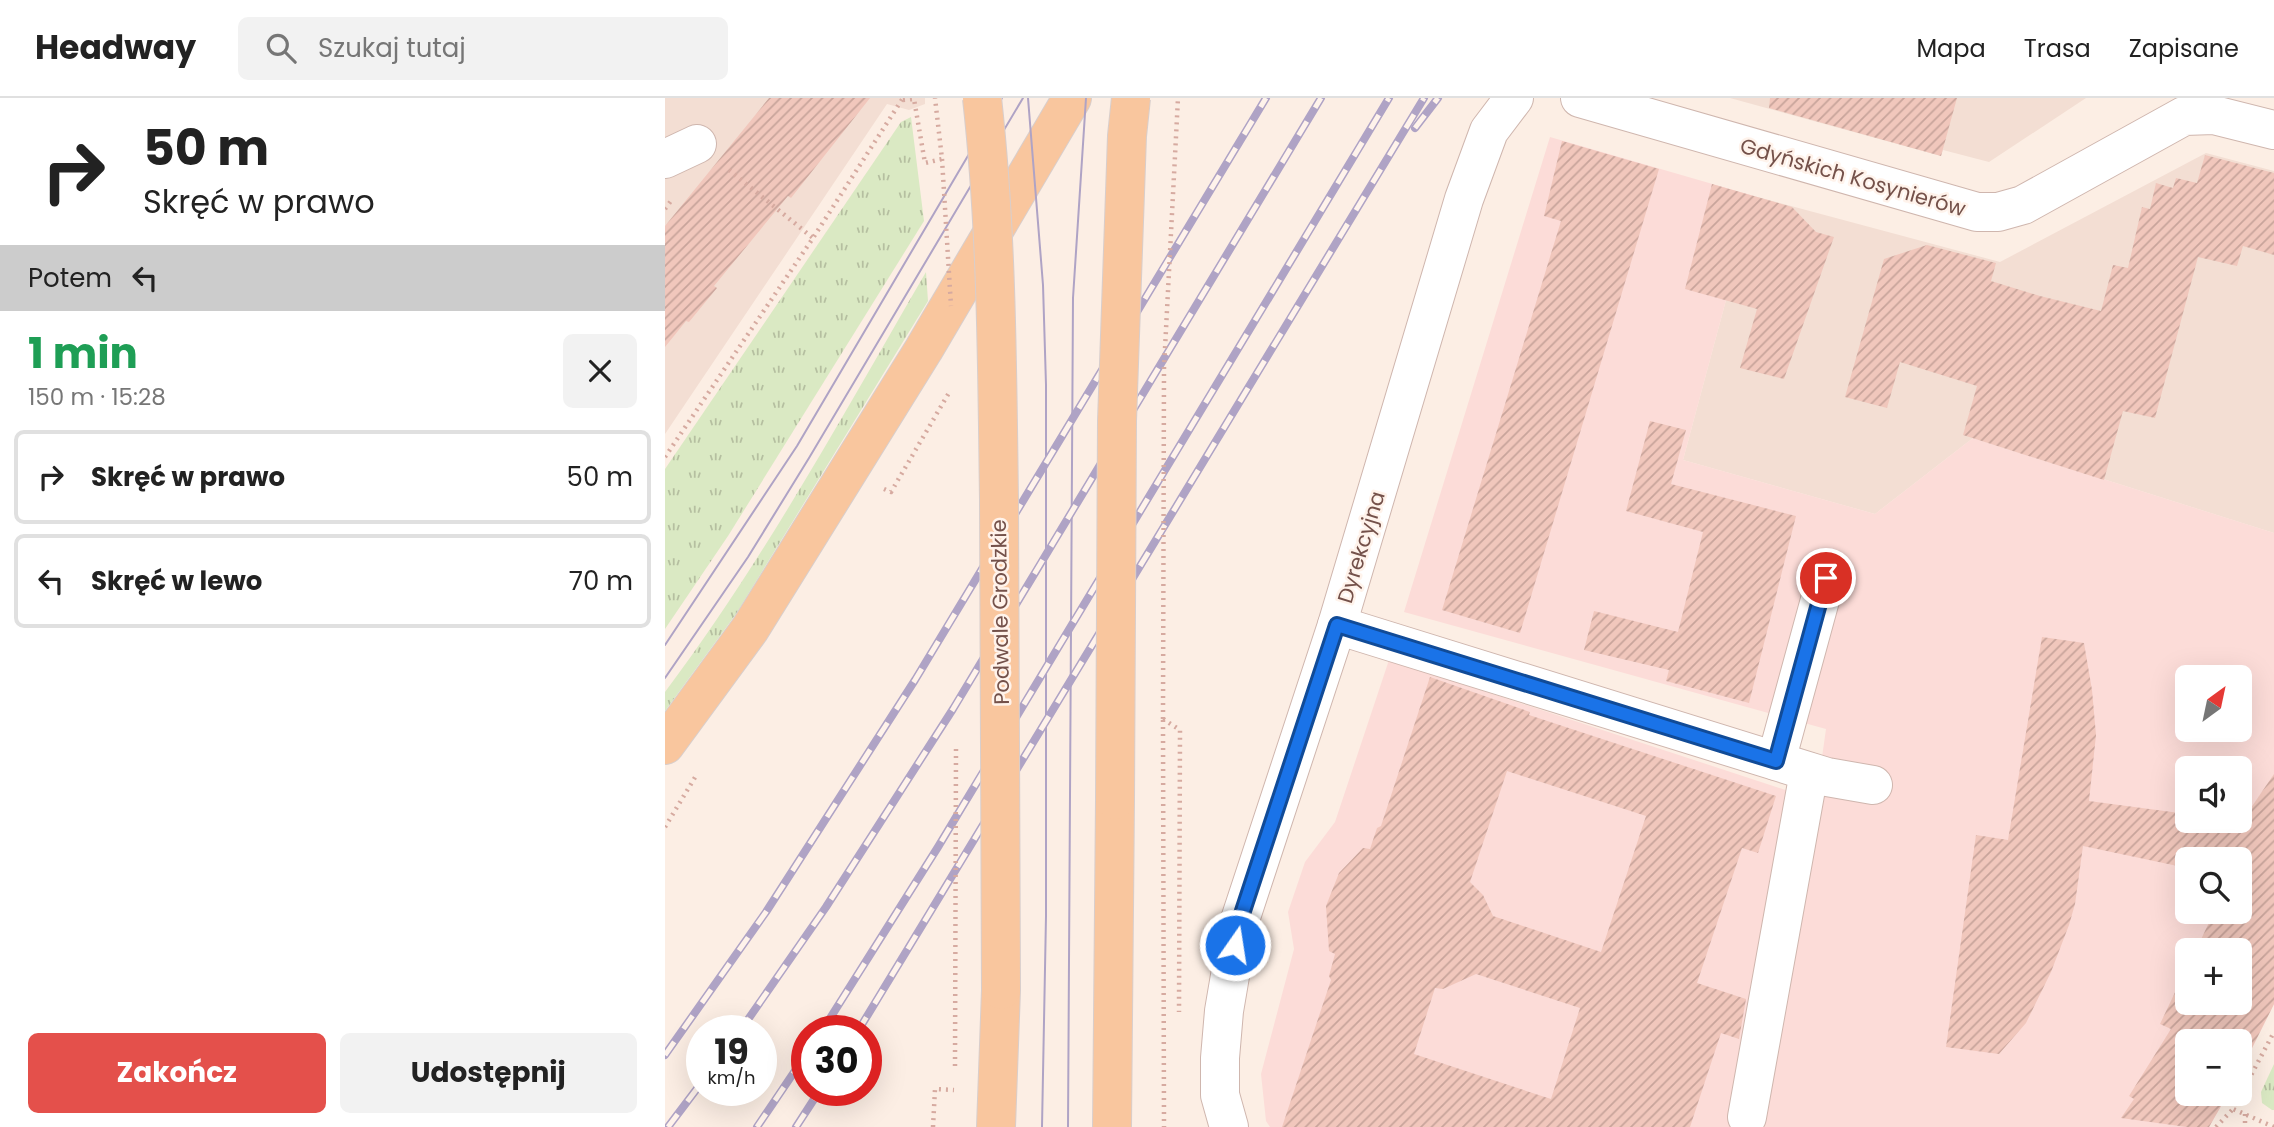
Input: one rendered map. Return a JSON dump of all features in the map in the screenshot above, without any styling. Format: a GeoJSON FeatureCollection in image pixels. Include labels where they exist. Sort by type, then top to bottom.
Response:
{"type":"FeatureCollection","features":[{"type":"Feature","properties":{"kind":"main road","name":"Podwale Grodzkie"},"geometry":{"type":"LineString","coordinates":[[982,98],[989,161],[996,281],[1002,738],[996,1127]]}},
{"type":"Feature","properties":{"kind":"main road"},"geometry":{"type":"LineString","coordinates":[[665,745],[750,629],[925,349],[1072,98]]}},
{"type":"Feature","properties":{"kind":"main road"},"geometry":{"type":"LineString","coordinates":[[1112,1127],[1117,421],[1127,135],[1131,98]]}},
{"type":"Feature","properties":{"kind":"street","name":"Dyrekcyjna"},"geometry":{"type":"LineString","coordinates":[[1229,1127],[1220,1095],[1220,1058],[1224,1011],[1239,923],[1337,625],[1464,200],[1489,131],[1514,98]]}},
{"type":"Feature","properties":{"kind":"street","name":"Gdyńskich Kosynierów"},"geometry":{"type":"LineString","coordinates":[[1580,98],[1977,212],[1998,212],[2023,205],[2183,116],[2214,115],[2274,130]]}},
{"type":"Feature","properties":{"kind":"street"},"geometry":{"type":"LineString","coordinates":[[1747,1117],[1792,767],[1826,578]]}},
{"type":"Feature","properties":{"kind":"street"},"geometry":{"type":"LineString","coordinates":[[1337,625],[1827,778],[1873,785]]}},
{"type":"Feature","properties":{"kind":"path"},"geometry":{"type":"LineString","coordinates":[[936,98],[952,313]]}},
{"type":"Feature","properties":{"kind":"path"},"geometry":{"type":"LineString","coordinates":[[1164,1127],[1164,368],[1178,98]]}},
{"type":"Feature","properties":{"kind":"path"},"geometry":{"type":"LineString","coordinates":[[665,457],[903,99],[913,99],[925,163],[942,159]]}},
{"type":"Feature","properties":{"kind":"path"},"geometry":{"type":"LineString","coordinates":[[681,152],[813,237]]}},
{"type":"Feature","properties":{"kind":"path"},"geometry":{"type":"LineString","coordinates":[[874,484],[891,492],[956,381],[956,395]]}},
{"type":"Feature","properties":{"kind":"path"},"geometry":{"type":"LineString","coordinates":[[1163,719],[1180,730],[1179,1014]]}},
{"type":"Feature","properties":{"kind":"path"},"geometry":{"type":"LineString","coordinates":[[955,1066],[956,737]]}},
{"type":"Feature","properties":{"kind":"path"},"geometry":{"type":"LineString","coordinates":[[2216,1127],[2233,1109],[2274,1032]]}},
{"type":"Feature","properties":{"kind":"path"},"geometry":{"type":"LineString","coordinates":[[933,1127],[935,1089],[954,1090]]}},
{"type":"Feature","properties":{"kind":"path"},"geometry":{"type":"LineString","coordinates":[[2233,1109],[2265,1126],[2274,1127]]}},
{"type":"Feature","properties":{"kind":"path"},"geometry":{"type":"LineString","coordinates":[[2245,1114],[2245,1127]]}},
{"type":"Feature","properties":{"kind":"shaded area"},"geometry":{"type":"Polygon","coordinates":[[[665,98],[925,98],[925,104],[909,110],[887,104],[665,434],[665,98]]]}},
{"type":"Feature","properties":{"kind":"shaded area"},"geometry":{"type":"Polygon","coordinates":[[[1730,98],[2086,98],[1989,162],[1943,150],[1941,156],[1730,98]]]}},
{"type":"Feature","properties":{"kind":"shaded area"},"geometry":{"type":"Polygon","coordinates":[[[1550,137],[1754,196],[1683,460],[1875,514],[1973,438],[2274,533],[2274,1004],[2252,1048],[2252,1029],[2175,1029],[2175,1106],[2221,1106],[2209,1127],[1270,1127],[1266,1121],[1261,1074],[1294,949],[1288,912],[1305,862],[1335,822],[1389,660],[1816,800],[1826,729],[1404,612],[1550,137]]]}},
{"type":"Feature","properties":{"kind":"shaded area"},"geometry":{"type":"Polygon","coordinates":[[[2206,153],[2274,171],[2274,533],[1973,438],[1875,514],[1683,460],[1754,196],[2000,262],[2206,153]]]}},
{"type":"Feature","properties":{"kind":"green space"},"geometry":{"type":"Polygon","coordinates":[[[911,117],[924,221],[728,536],[665,629],[665,469],[901,122],[911,117]]]}},
{"type":"Feature","properties":{"kind":"green space"},"geometry":{"type":"Polygon","coordinates":[[[926,272],[928,301],[736,614],[665,711],[665,692],[769,539],[926,272]]]}},
{"type":"Feature","properties":{"kind":"green space"},"geometry":{"type":"Polygon","coordinates":[[[2274,1064],[2272,1110],[2262,1103],[2261,1092],[2274,1064]]]}},
{"type":"Feature","properties":{"kind":"building"},"geometry":{"type":"Polygon","coordinates":[[[769,98],[870,98],[791,198],[788,196],[714,286],[717,288],[665,347],[665,226],[769,98]]]}},
{"type":"Feature","properties":{"kind":"building"},"geometry":{"type":"Polygon","coordinates":[[[1770,98],[1957,98],[1941,156],[1769,108],[1770,98]]]}},
{"type":"Feature","properties":{"kind":"building"},"geometry":{"type":"Polygon","coordinates":[[[1562,141],[1659,169],[1520,633],[1442,610],[1561,221],[1544,216],[1562,141]]]}},
{"type":"Feature","properties":{"kind":"building"},"geometry":{"type":"Polygon","coordinates":[[[2205,155],[2274,173],[2274,255],[2243,246],[2237,266],[2198,257],[2155,418],[2123,411],[2104,480],[1963,435],[1977,386],[1900,362],[1887,408],[1845,397],[1884,259],[1927,245],[1996,263],[1991,281],[2101,311],[2113,265],[2128,268],[2142,207],[2150,209],[2156,183],[2173,188],[2176,178],[2197,183],[2205,155]]]}},
{"type":"Feature","properties":{"kind":"building"},"geometry":{"type":"Polygon","coordinates":[[[1712,184],[1792,207],[1816,232],[1834,237],[1784,379],[1740,368],[1757,309],[1685,289],[1712,184]]]}},
{"type":"Feature","properties":{"kind":"building"},"geometry":{"type":"Polygon","coordinates":[[[1650,421],[1686,430],[1671,484],[1796,516],[1749,703],[1666,681],[1669,670],[1584,650],[1594,611],[1678,632],[1703,532],[1626,511],[1650,421]]]}},
{"type":"Feature","properties":{"kind":"building"},"geometry":{"type":"Polygon","coordinates":[[[2042,637],[2084,643],[2096,735],[2089,801],[2175,812],[2175,833],[2252,833],[2252,806],[2274,774],[2274,1004],[2252,1048],[2252,1029],[2175,1029],[2175,1106],[2221,1106],[2209,1127],[2187,1127],[2121,1118],[2134,1099],[2129,1096],[2171,1029],[2160,1024],[2175,992],[2175,1015],[2252,1015],[2252,938],[2202,938],[2208,924],[2252,924],[2252,847],[2175,847],[2175,865],[2083,846],[2075,904],[2069,925],[2051,972],[2026,1023],[1999,1054],[1946,1047],[1976,835],[2008,840],[2042,637]]]}},
{"type":"Feature","properties":{"kind":"building"},"geometry":{"type":"Polygon","coordinates":[[[1430,677],[1530,712],[1529,715],[1776,796],[1758,853],[1742,848],[1697,983],[1746,999],[1739,1039],[1721,1033],[1690,1127],[1282,1127],[1331,980],[1329,976],[1335,954],[1329,951],[1326,906],[1339,873],[1363,848],[1370,849],[1377,828],[1381,826],[1430,677]],[[1507,771],[1470,882],[1483,895],[1493,916],[1601,952],[1646,816],[1507,771]],[[1476,974],[1443,989],[1435,988],[1414,1054],[1551,1099],[1580,1008],[1476,974]]]}},
{"type":"Feature","properties":{"kind":"tram line"},"geometry":{"type":"LineString","coordinates":[[665,645],[797,446],[1002,98]]}},
{"type":"Feature","properties":{"kind":"tram line"},"geometry":{"type":"LineString","coordinates":[[665,678],[748,557],[1023,98]]}},
{"type":"Feature","properties":{"kind":"tram line"},"geometry":{"type":"LineString","coordinates":[[1028,98],[1043,285],[1046,385],[1046,916],[1042,1127]]}},
{"type":"Feature","properties":{"kind":"tram line"},"geometry":{"type":"LineString","coordinates":[[1068,1127],[1073,298],[1086,98]]}},
{"type":"Feature","properties":{"kind":"railway"},"geometry":{"type":"LineString","coordinates":[[665,1055],[766,912],[915,680],[1266,98]]}},
{"type":"Feature","properties":{"kind":"railway"},"geometry":{"type":"LineString","coordinates":[[751,1015],[826,907],[953,709],[1321,98]]}},
{"type":"Feature","properties":{"kind":"railway"},"geometry":{"type":"LineString","coordinates":[[832,1015],[938,847],[1389,98]]}},
{"type":"Feature","properties":{"kind":"railway"},"geometry":{"type":"LineString","coordinates":[[868,1015],[1424,98]]}},
{"type":"Feature","properties":{"kind":"railway"},"geometry":{"type":"LineString","coordinates":[[1415,128],[1438,98]]}},
{"type":"Feature","properties":{"kind":"railway"},"geometry":{"type":"LineString","coordinates":[[757,1127],[791,1077]]}},
{"type":"Feature","properties":{"kind":"railway"},"geometry":{"type":"LineString","coordinates":[[668,1127],[686,1103]]}},
{"type":"Feature","properties":{"kind":"railway"},"geometry":{"type":"LineString","coordinates":[[796,1127],[810,1106]]}},
{"type":"Feature","properties":{"kind":"route"},"geometry":{"type":"LineString","coordinates":[[1235,945],[1239,923],[1337,625],[1776,761],[1826,578]]}}]}
